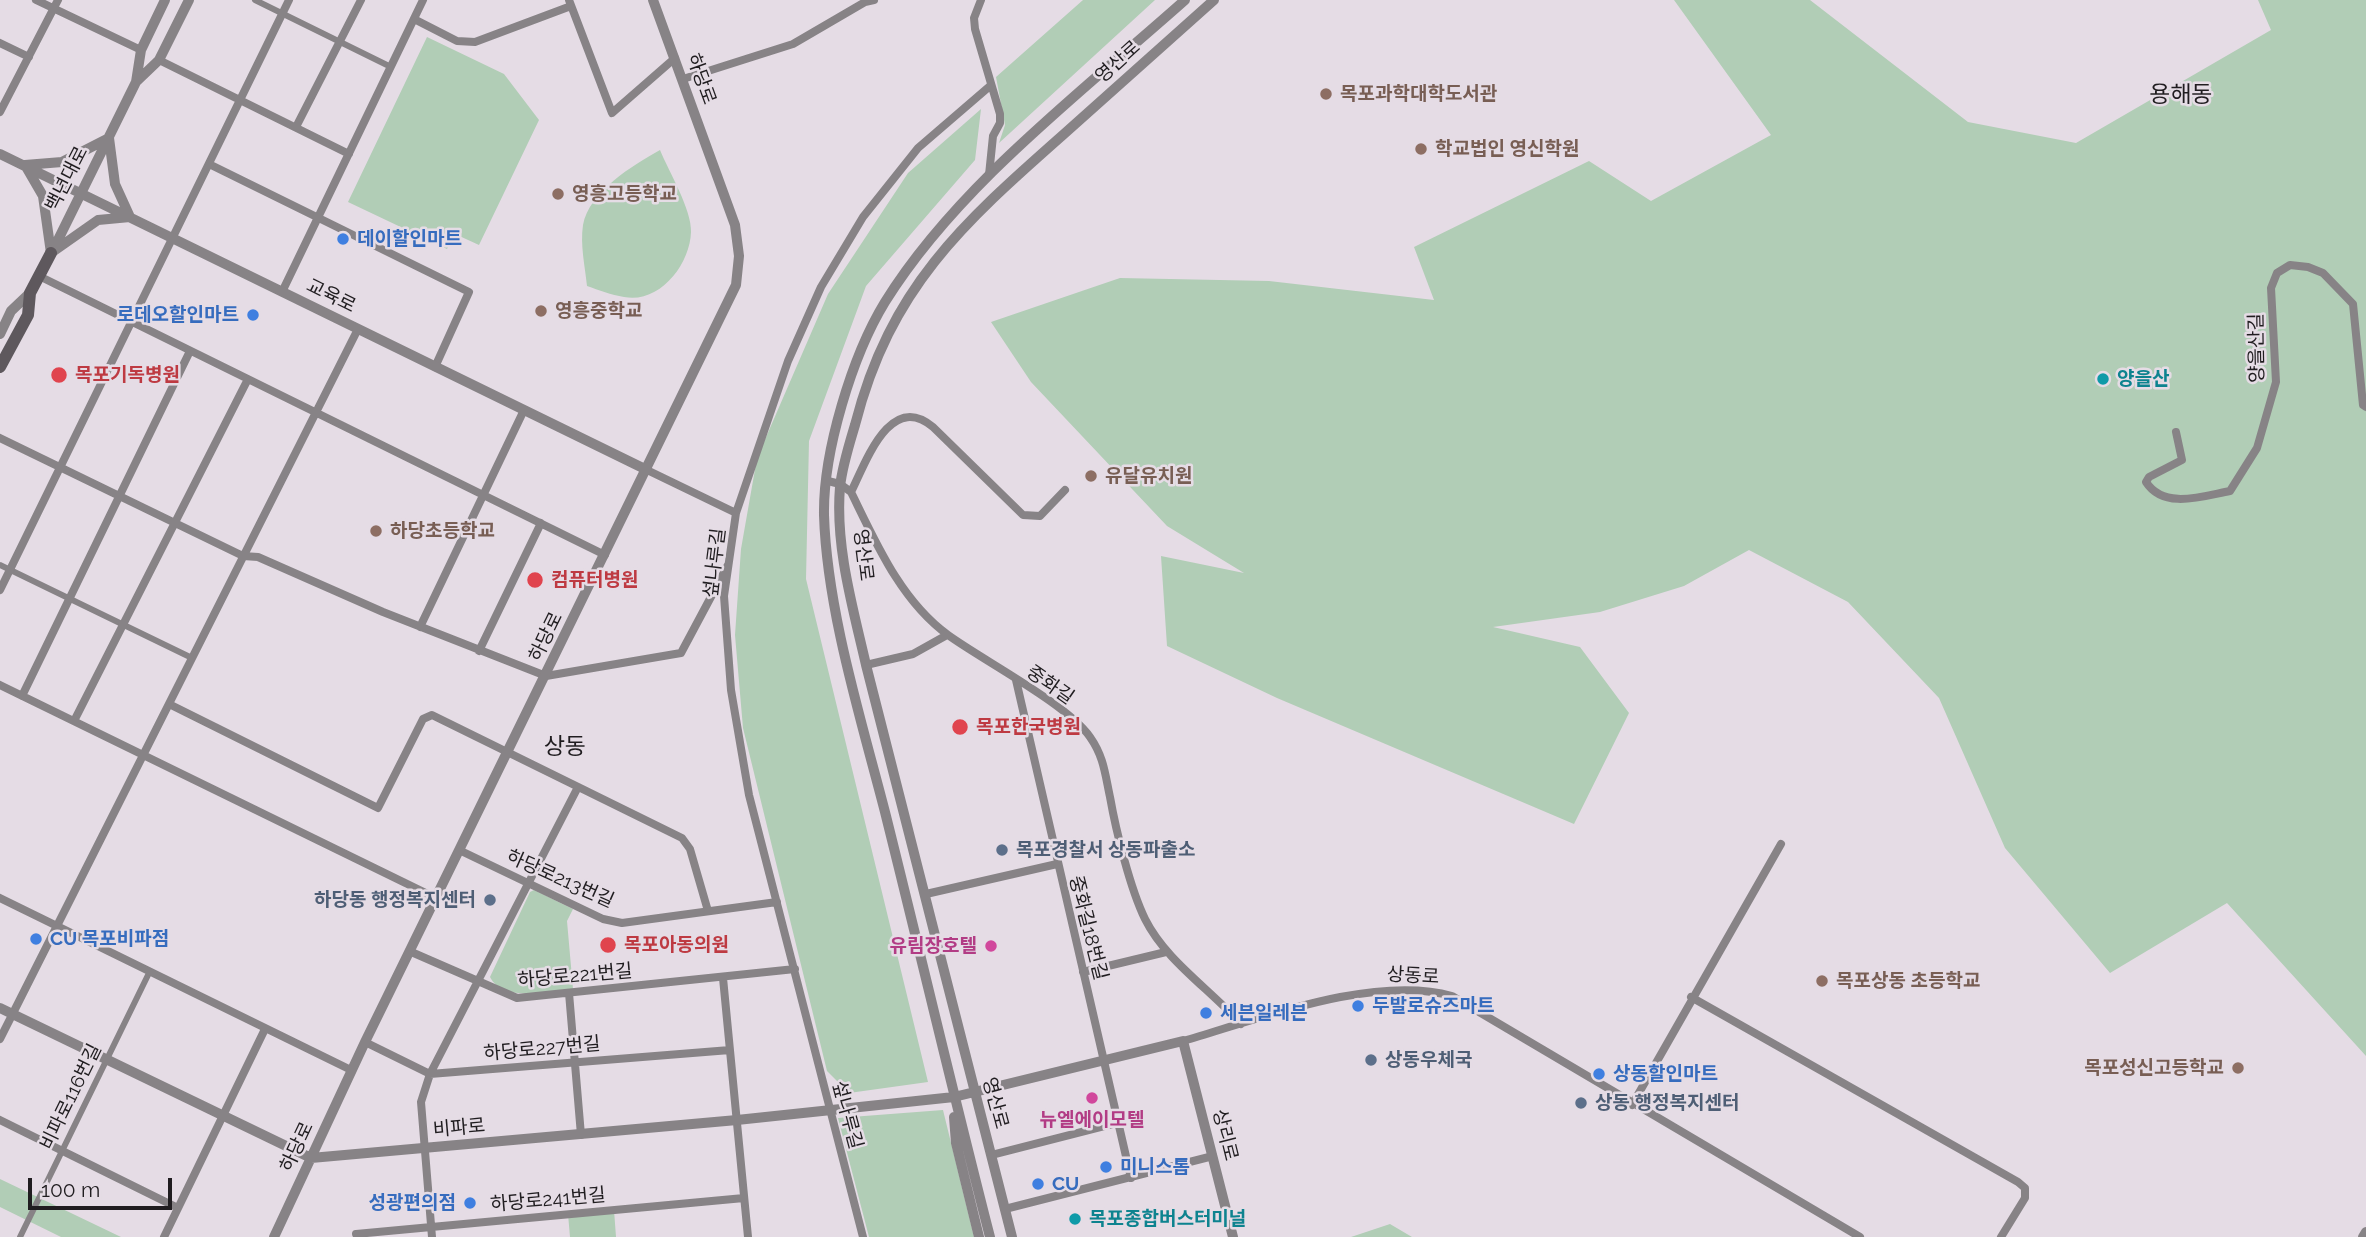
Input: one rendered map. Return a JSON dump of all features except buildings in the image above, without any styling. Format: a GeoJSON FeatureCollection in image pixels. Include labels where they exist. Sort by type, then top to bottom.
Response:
{"type":"FeatureCollection","features":[{"type":"Feature","properties":{"kind":"main road","name":"백년대로"},"geometry":{"type":"LineString","coordinates":[[0,367],[28,315],[30,293],[51,253]]}},
{"type":"Feature","properties":{"kind":"street"},"geometry":{"type":"LineString","coordinates":[[36,0],[141,50]]}},
{"type":"Feature","properties":{"kind":"street"},"geometry":{"type":"LineString","coordinates":[[0,112],[58,0]]}},
{"type":"Feature","properties":{"kind":"street","name":"백년대로"},"geometry":{"type":"LineString","coordinates":[[51,253],[135,82],[141,50],[165,0]]}},
{"type":"Feature","properties":{"kind":"street","name":"백년대로"},"geometry":{"type":"LineString","coordinates":[[135,82],[159,60],[189,0]]}},
{"type":"Feature","properties":{"kind":"street"},"geometry":{"type":"LineString","coordinates":[[255,0],[391,67]]}},
{"type":"Feature","properties":{"kind":"street"},"geometry":{"type":"LineString","coordinates":[[0,590],[289,0]]}},
{"type":"Feature","properties":{"kind":"street"},"geometry":{"type":"LineString","coordinates":[[296,127],[361,0]]}},
{"type":"Feature","properties":{"kind":"street"},"geometry":{"type":"LineString","coordinates":[[282,292],[424,0]]}},
{"type":"Feature","properties":{"kind":"street","name":"하당로"},"geometry":{"type":"LineString","coordinates":[[274,1237],[351,1070],[729,303],[739,271],[735,225],[653,0]]}},
{"type":"Feature","properties":{"kind":"street"},"geometry":{"type":"LineString","coordinates":[[682,79],[793,44],[865,2],[874,0]]}},
{"type":"Feature","properties":{"kind":"street"},"geometry":{"type":"LineString","coordinates":[[981,0],[974,18],[975,29],[1000,123],[993,136],[989,175]]}},
{"type":"Feature","properties":{"kind":"street","name":"영산로"},"geometry":{"type":"LineString","coordinates":[[990,1237],[847,663],[826,543],[824,513],[828,481],[845,390],[883,304],[911,263],[989,175],[1185,0]]}},
{"type":"Feature","properties":{"kind":"street","name":"영산로"},"geometry":{"type":"LineString","coordinates":[[1012,1237],[866,665],[848,585],[842,538],[840,484],[862,397],[877,357],[899,312],[925,272],[956,232],[1214,0]]}},
{"type":"Feature","properties":{"kind":"street"},"geometry":{"type":"LineString","coordinates":[[414,19],[457,41],[475,42],[570,3],[612,113],[675,58]]}},
{"type":"Feature","properties":{"kind":"street"},"geometry":{"type":"LineString","coordinates":[[0,43],[29,57]]}},
{"type":"Feature","properties":{"kind":"street"},"geometry":{"type":"LineString","coordinates":[[159,60],[349,153]]}},
{"type":"Feature","properties":{"kind":"street","name":"섶나루길"},"geometry":{"type":"LineString","coordinates":[[863,1237],[749,795],[731,690],[724,596],[736,513],[788,362],[821,286],[875,200],[918,148],[990,86]]}},
{"type":"Feature","properties":{"kind":"street"},"geometry":{"type":"LineString","coordinates":[[109,138],[115,184],[130,217],[98,220],[51,253],[43,196],[25,165],[62,162],[109,138]]}},
{"type":"Feature","properties":{"kind":"street","name":"교육로"},"geometry":{"type":"LineString","coordinates":[[0,154],[647,470]]}},
{"type":"Feature","properties":{"kind":"street"},"geometry":{"type":"LineString","coordinates":[[209,163],[469,292],[435,366]]}},
{"type":"Feature","properties":{"kind":"street","name":"양을산길"},"geometry":{"type":"LineString","coordinates":[[2176,432],[2182,460],[2150,477],[2147,482],[2151,490],[2166,498],[2196,498],[2230,491],[2258,448],[2276,382],[2271,288],[2277,273],[2290,265],[2308,267],[2323,273],[2353,304],[2363,405],[2366,407]]}},
{"type":"Feature","properties":{"kind":"street"},"geometry":{"type":"LineString","coordinates":[[39,276],[605,555]]}},
{"type":"Feature","properties":{"kind":"street","name":"백년대로"},"geometry":{"type":"LineString","coordinates":[[0,334],[11,311],[30,293]]}},
{"type":"Feature","properties":{"kind":"street"},"geometry":{"type":"LineString","coordinates":[[0,1039],[358,329]]}},
{"type":"Feature","properties":{"kind":"street"},"geometry":{"type":"LineString","coordinates":[[22,696],[190,351]]}},
{"type":"Feature","properties":{"kind":"street"},"geometry":{"type":"LineString","coordinates":[[74,721],[248,379]]}},
{"type":"Feature","properties":{"kind":"street"},"geometry":{"type":"LineString","coordinates":[[421,628],[524,410]]}},
{"type":"Feature","properties":{"kind":"street"},"geometry":{"type":"LineString","coordinates":[[851,492],[880,436],[901,418],[915,417],[933,427],[1023,515],[1040,516],[1065,491]]}},
{"type":"Feature","properties":{"kind":"street"},"geometry":{"type":"LineString","coordinates":[[0,438],[243,556],[258,557],[421,628],[546,676],[681,653],[730,562]]}},
{"type":"Feature","properties":{"kind":"street"},"geometry":{"type":"LineString","coordinates":[[647,470],[736,513]]}},
{"type":"Feature","properties":{"kind":"street","name":"중화길"},"geometry":{"type":"LineString","coordinates":[[828,481],[840,484],[851,492],[906,593],[918,609],[947,635],[1083,728],[1104,761],[1110,798],[1145,919],[1166,952],[1217,997],[1241,1024]]}},
{"type":"Feature","properties":{"kind":"street"},"geometry":{"type":"LineString","coordinates":[[479,651],[541,523]]}},
{"type":"Feature","properties":{"kind":"street"},"geometry":{"type":"LineString","coordinates":[[0,565],[192,658]]}},
{"type":"Feature","properties":{"kind":"street"},"geometry":{"type":"LineString","coordinates":[[866,665],[913,654],[947,635]]}},
{"type":"Feature","properties":{"kind":"street","name":"중화길18번길"},"geometry":{"type":"LineString","coordinates":[[1016,680],[1130,1178]]}},
{"type":"Feature","properties":{"kind":"street"},"geometry":{"type":"LineString","coordinates":[[0,685],[436,898]]}},
{"type":"Feature","properties":{"kind":"street"},"geometry":{"type":"LineString","coordinates":[[169,704],[379,808],[423,719],[432,715],[682,838],[690,849],[708,911]]}},
{"type":"Feature","properties":{"kind":"street"},"geometry":{"type":"LineString","coordinates":[[432,1237],[421,1102],[430,1074],[578,787]]}},
{"type":"Feature","properties":{"kind":"street"},"geometry":{"type":"LineString","coordinates":[[1632,1105],[1691,997],[1781,844]]}},
{"type":"Feature","properties":{"kind":"street","name":"하당로213번길"},"geometry":{"type":"LineString","coordinates":[[459,850],[603,919],[622,923],[777,902]]}},
{"type":"Feature","properties":{"kind":"street"},"geometry":{"type":"LineString","coordinates":[[926,894],[1057,864]]}},
{"type":"Feature","properties":{"kind":"street"},"geometry":{"type":"LineString","coordinates":[[0,898],[351,1070]]}},
{"type":"Feature","properties":{"kind":"street","name":"하당로221번길"},"geometry":{"type":"LineString","coordinates":[[409,951],[478,984],[517,998],[795,969]]}},
{"type":"Feature","properties":{"kind":"street"},"geometry":{"type":"LineString","coordinates":[[1083,972],[1166,952]]}},
{"type":"Feature","properties":{"kind":"street","name":"비파로116번길"},"geometry":{"type":"LineString","coordinates":[[20,1237],[150,971]]}},
{"type":"Feature","properties":{"kind":"street"},"geometry":{"type":"LineString","coordinates":[[723,978],[748,1237]]}},
{"type":"Feature","properties":{"kind":"street","name":"상동로"},"geometry":{"type":"LineString","coordinates":[[954,1097],[1386,989],[1437,992],[1459,999],[1540,1046],[1632,1105],[1860,1237]]}},
{"type":"Feature","properties":{"kind":"street"},"geometry":{"type":"LineString","coordinates":[[569,993],[581,1135]]}},
{"type":"Feature","properties":{"kind":"street"},"geometry":{"type":"LineString","coordinates":[[1691,997],[2018,1182],[2025,1188],[2025,1198],[2001,1237]]}},
{"type":"Feature","properties":{"kind":"street","name":"비파로"},"geometry":{"type":"LineString","coordinates":[[0,1008],[311,1158],[581,1135],[954,1097]]}},
{"type":"Feature","properties":{"kind":"street"},"geometry":{"type":"LineString","coordinates":[[164,1237],[265,1029]]}},
{"type":"Feature","properties":{"kind":"street","name":"상리로"},"geometry":{"type":"LineString","coordinates":[[1183,1041],[1233,1237]]}},
{"type":"Feature","properties":{"kind":"street"},"geometry":{"type":"LineString","coordinates":[[365,1042],[430,1074]]}},
{"type":"Feature","properties":{"kind":"street","name":"하당로227번길"},"geometry":{"type":"LineString","coordinates":[[430,1074],[730,1050]]}},
{"type":"Feature","properties":{"kind":"street"},"geometry":{"type":"LineString","coordinates":[[954,1097],[956,1143],[979,1237]]}},
{"type":"Feature","properties":{"kind":"street"},"geometry":{"type":"LineString","coordinates":[[0,1120],[178,1208]]}},
{"type":"Feature","properties":{"kind":"street"},"geometry":{"type":"LineString","coordinates":[[991,1155],[1116,1123]]}},
{"type":"Feature","properties":{"kind":"street"},"geometry":{"type":"LineString","coordinates":[[1005,1209],[1213,1156]]}},
{"type":"Feature","properties":{"kind":"street","name":"하당로241번길"},"geometry":{"type":"LineString","coordinates":[[356,1234],[744,1198]]}},
{"type":"Feature","properties":{"kind":"street"},"geometry":{"type":"LineString","coordinates":[[2363,1237],[2366,1232]]}},
{"type":"Feature","properties":{"kind":"green space"},"geometry":{"type":"Polygon","coordinates":[[[1083,0],[1155,0],[999,143],[1005,125],[996,77],[1083,0]]]}},
{"type":"Feature","properties":{"kind":"green space"},"geometry":{"type":"Polygon","coordinates":[[[1674,0],[1810,0],[1968,122],[2076,143],[2271,30],[2258,0],[2366,0],[2366,1056],[2227,903],[2110,973],[2005,848],[1939,698],[1848,602],[1749,550],[1684,586],[1600,612],[1493,627],[1580,647],[1629,713],[1574,824],[1277,698],[1167,646],[1161,556],[1244,573],[1167,526],[1031,382],[991,322],[1120,278],[1269,281],[1434,300],[1414,247],[1589,161],[1651,201],[1771,135],[1674,0]]]}},
{"type":"Feature","properties":{"kind":"green space"},"geometry":{"type":"Polygon","coordinates":[[[427,37],[504,74],[539,120],[479,245],[455,234],[447,249],[348,202],[427,37]]]}},
{"type":"Feature","properties":{"kind":"green space"},"geometry":{"type":"Polygon","coordinates":[[[981,109],[975,160],[866,286],[809,441],[806,579],[928,1082],[849,1093],[827,1071],[743,728],[735,635],[741,549],[757,458],[828,294],[908,173],[981,109]]]}},
{"type":"Feature","properties":{"kind":"green space"},"geometry":{"type":"Polygon","coordinates":[[[660,150],[684,202],[690,223],[689,245],[679,269],[660,288],[637,298],[610,294],[587,286],[582,240],[587,213],[594,201],[614,181],[660,150]]]}},
{"type":"Feature","properties":{"kind":"green space"},"geometry":{"type":"Polygon","coordinates":[[[534,890],[573,909],[567,921],[573,989],[516,993],[496,985],[490,977],[530,892],[534,890]]]}},
{"type":"Feature","properties":{"kind":"green space"},"geometry":{"type":"Polygon","coordinates":[[[943,1110],[974,1237],[869,1237],[838,1118],[943,1110]]]}},
{"type":"Feature","properties":{"kind":"green space"},"geometry":{"type":"Polygon","coordinates":[[[0,1179],[121,1237],[61,1237],[0,1207],[0,1179]]]}},
{"type":"Feature","properties":{"kind":"green space"},"geometry":{"type":"Polygon","coordinates":[[[614,1210],[616,1237],[570,1237],[568,1214],[614,1210]]]}},
{"type":"Feature","properties":{"kind":"green space"},"geometry":{"type":"Polygon","coordinates":[[[1390,1224],[1412,1237],[1351,1237],[1390,1224]]]}},
{"type":"Feature","properties":{"kind":"place","name":"목포과학대학도서관"},"geometry":{"type":"Point","coordinates":[1326,94]}},
{"type":"Feature","properties":{"kind":"place","name":"학교법인 영신학원"},"geometry":{"type":"Point","coordinates":[1421,149]}},
{"type":"Feature","properties":{"kind":"place","name":"영흥고등학교"},"geometry":{"type":"Point","coordinates":[558,194]}},
{"type":"Feature","properties":{"kind":"place","name":"데이할인마트"},"geometry":{"type":"Point","coordinates":[343,239]}},
{"type":"Feature","properties":{"kind":"place","name":"영흥중학교"},"geometry":{"type":"Point","coordinates":[541,311]}},
{"type":"Feature","properties":{"kind":"place","name":"로데오할인마트"},"geometry":{"type":"Point","coordinates":[253,315]}},
{"type":"Feature","properties":{"kind":"place","name":"목포기독병원"},"geometry":{"type":"Point","coordinates":[59,375]}},
{"type":"Feature","properties":{"kind":"place","name":"양을산"},"geometry":{"type":"Point","coordinates":[2103,379]}},
{"type":"Feature","properties":{"kind":"place","name":"유달유치원"},"geometry":{"type":"Point","coordinates":[1091,476]}},
{"type":"Feature","properties":{"kind":"place","name":"하당초등학교"},"geometry":{"type":"Point","coordinates":[376,531]}},
{"type":"Feature","properties":{"kind":"place","name":"컴퓨터병원"},"geometry":{"type":"Point","coordinates":[535,580]}},
{"type":"Feature","properties":{"kind":"place","name":"목포한국병원"},"geometry":{"type":"Point","coordinates":[960,727]}},
{"type":"Feature","properties":{"kind":"place","name":"목포경찰서 상동파출소"},"geometry":{"type":"Point","coordinates":[1002,850]}},
{"type":"Feature","properties":{"kind":"place","name":"하당동 행정복지센터"},"geometry":{"type":"Point","coordinates":[490,900]}},
{"type":"Feature","properties":{"kind":"place","name":"CU 목포비파점"},"geometry":{"type":"Point","coordinates":[36,939]}},
{"type":"Feature","properties":{"kind":"place","name":"목포아동의원"},"geometry":{"type":"Point","coordinates":[608,945]}},
{"type":"Feature","properties":{"kind":"place","name":"유림장호텔"},"geometry":{"type":"Point","coordinates":[991,946]}},
{"type":"Feature","properties":{"kind":"place","name":"목포상동 초등학교"},"geometry":{"type":"Point","coordinates":[1822,981]}},
{"type":"Feature","properties":{"kind":"place","name":"두발로슈즈마트"},"geometry":{"type":"Point","coordinates":[1358,1006]}},
{"type":"Feature","properties":{"kind":"place","name":"세븐일레븐"},"geometry":{"type":"Point","coordinates":[1206,1013]}},
{"type":"Feature","properties":{"kind":"place","name":"상동우체국"},"geometry":{"type":"Point","coordinates":[1371,1060]}},
{"type":"Feature","properties":{"kind":"place","name":"목포성신고등학교"},"geometry":{"type":"Point","coordinates":[2238,1068]}},
{"type":"Feature","properties":{"kind":"place","name":"상동할인마트"},"geometry":{"type":"Point","coordinates":[1599,1074]}},
{"type":"Feature","properties":{"kind":"place","name":"뉴엘에이모텔"},"geometry":{"type":"Point","coordinates":[1092,1098]}},
{"type":"Feature","properties":{"kind":"place","name":"상동 행정복지센터"},"geometry":{"type":"Point","coordinates":[1581,1103]}},
{"type":"Feature","properties":{"kind":"place","name":"미니스톱"},"geometry":{"type":"Point","coordinates":[1106,1167]}},
{"type":"Feature","properties":{"kind":"place","name":"CU"},"geometry":{"type":"Point","coordinates":[1038,1184]}},
{"type":"Feature","properties":{"kind":"place","name":"성광편의점"},"geometry":{"type":"Point","coordinates":[470,1203]}},
{"type":"Feature","properties":{"kind":"place","name":"목포종합버스터미널"},"geometry":{"type":"Point","coordinates":[1075,1219]}},
{"type":"Feature","properties":{"kind":"district","name":"용해동"},"geometry":{"type":"Point","coordinates":[2181,95]}},
{"type":"Feature","properties":{"kind":"district","name":"상동"},"geometry":{"type":"Point","coordinates":[565,747]}}]}
